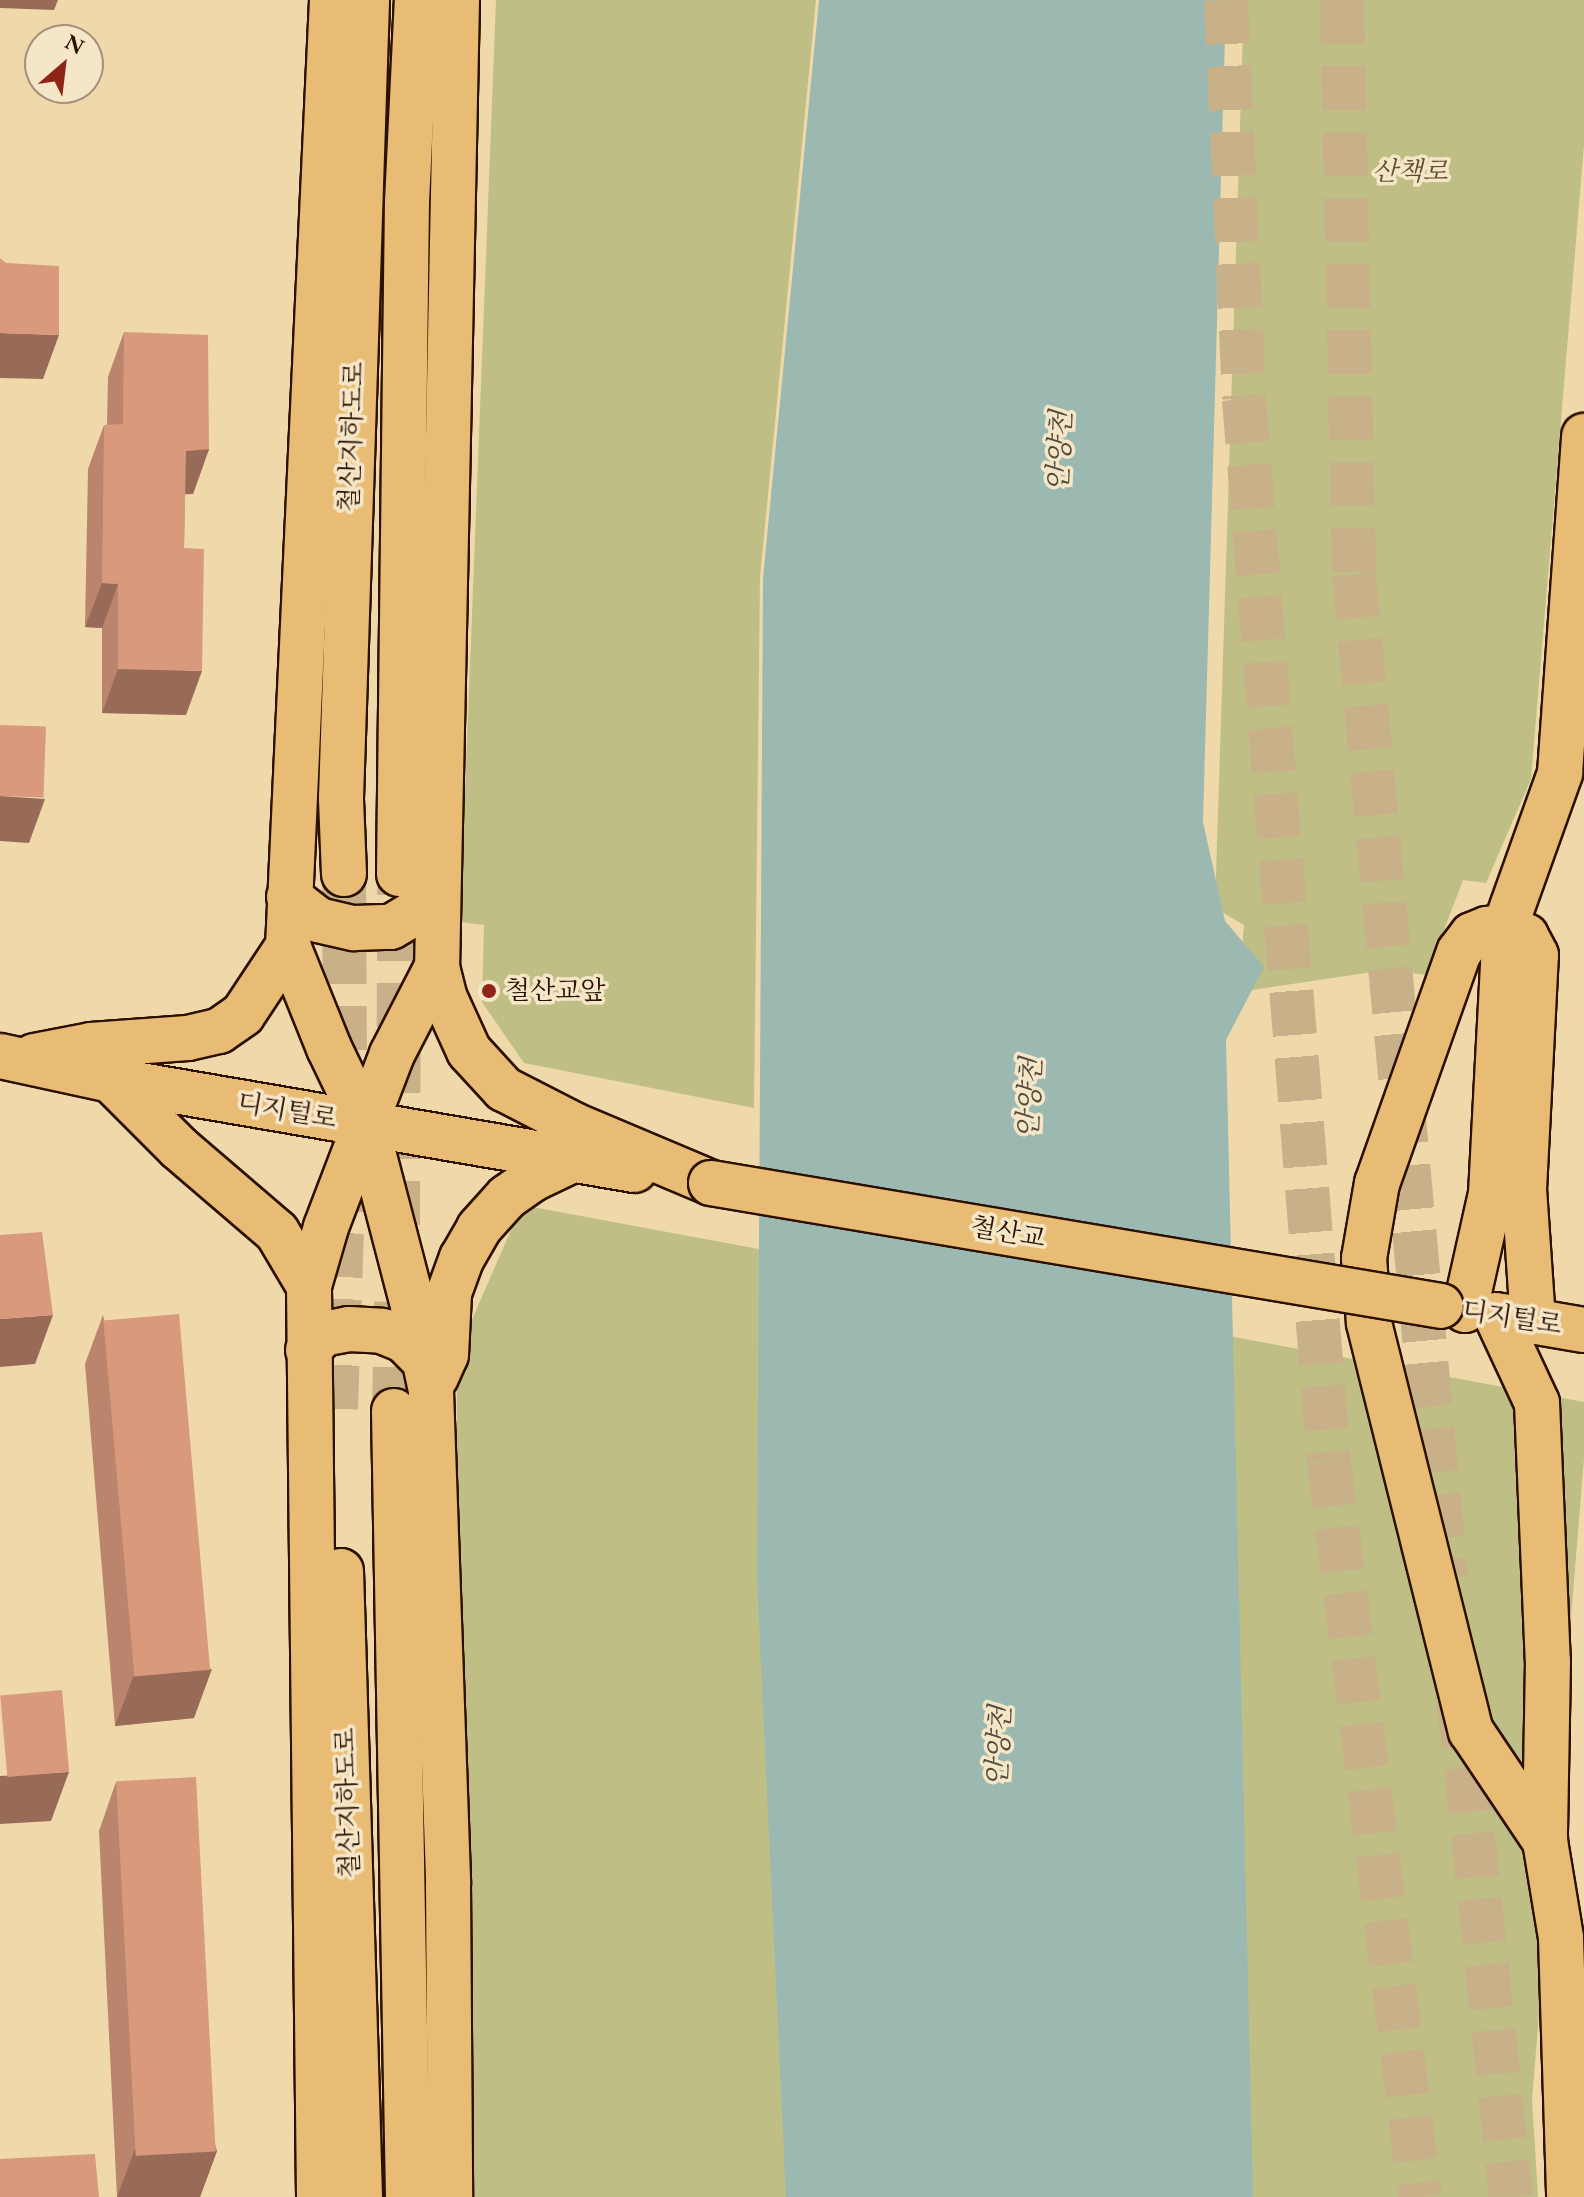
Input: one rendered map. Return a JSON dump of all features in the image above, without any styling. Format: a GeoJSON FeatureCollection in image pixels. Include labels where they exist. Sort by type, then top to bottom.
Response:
{"type":"FeatureCollection","features":[{"type":"Feature","properties":{"kind":"main road"},"geometry":{"type":"LineString","coordinates":[[332,0],[288,946],[329,1048],[366,1125],[417,1388],[448,1884],[450,2197]]}},
{"type":"Feature","properties":{"kind":"main road","name":"철산지하도로"},"geometry":{"type":"LineString","coordinates":[[344,874],[341,798],[367,0]]}},
{"type":"Feature","properties":{"kind":"main road","name":"철산지하도로"},"geometry":{"type":"LineString","coordinates":[[417,0],[407,202],[418,880]]}},
{"type":"Feature","properties":{"kind":"main road"},"geometry":{"type":"LineString","coordinates":[[289,897],[318,920],[354,928],[391,927],[414,913],[418,880],[457,0]]}},
{"type":"Feature","properties":{"kind":"main road"},"geometry":{"type":"LineString","coordinates":[[1569,2197],[1561,1938],[1545,1841],[1548,1661],[1537,1403],[1515,1318],[1491,1194],[1505,927],[1560,773],[1584,436]]}},
{"type":"Feature","properties":{"kind":"main road"},"geometry":{"type":"LineString","coordinates":[[417,1388],[446,1355],[449,1293],[462,1258],[479,1228],[507,1197],[575,1142],[504,1089],[482,1069],[469,1051],[444,996],[418,880]]}},
{"type":"Feature","properties":{"kind":"main road"},"geometry":{"type":"LineString","coordinates":[[1515,1318],[1536,955],[1526,936],[1505,927],[1472,935],[1459,952],[1377,1183],[1364,1258],[1369,1323],[1471,1731],[1545,1841]]}},
{"type":"Feature","properties":{"kind":"main road"},"geometry":{"type":"LineString","coordinates":[[7,1058],[91,1045],[188,1038],[219,1031],[243,1014],[288,946]]}},
{"type":"Feature","properties":{"kind":"main road"},"geometry":{"type":"LineString","coordinates":[[319,2197],[309,1286],[326,1227],[392,1054],[437,967]]}},
{"type":"Feature","properties":{"kind":"main road","name":"디지털로"},"geometry":{"type":"LineString","coordinates":[[7,1058],[111,1080],[366,1125],[575,1142]]}},
{"type":"Feature","properties":{"kind":"main road"},"geometry":{"type":"LineString","coordinates":[[111,1080],[179,1148],[277,1232],[309,1286]]}},
{"type":"Feature","properties":{"kind":"main road","name":"철산교"},"geometry":{"type":"LineString","coordinates":[[575,1142],[711,1183],[1515,1318]]}},
{"type":"Feature","properties":{"kind":"main road"},"geometry":{"type":"LineString","coordinates":[[308,1350],[323,1334],[349,1329],[382,1331],[404,1340],[417,1388]]}},
{"type":"Feature","properties":{"kind":"main road","name":"철산지하도로"},"geometry":{"type":"LineString","coordinates":[[408,2197],[417,1388]]}},
{"type":"Feature","properties":{"kind":"main road","name":"철산지하도로"},"geometry":{"type":"LineString","coordinates":[[336,1409],[360,2197]]}},
{"type":"Feature","properties":{"kind":"green space"},"geometry":{"type":"Polygon","coordinates":[[[496,0],[816,0],[760,577],[754,1108],[524,1063],[482,1002],[484,925],[460,922],[496,0]]]}},
{"type":"Feature","properties":{"kind":"green space","name":"산책로"},"geometry":{"type":"Polygon","coordinates":[[[1244,0],[1584,0],[1584,145],[1531,779],[1486,883],[1463,880],[1427,975],[1386,970],[1238,992],[1244,925],[1215,908],[1244,0]]]}},
{"type":"Feature","properties":{"kind":"green space"},"geometry":{"type":"Polygon","coordinates":[[[522,1205],[1584,1402],[1584,1458],[1532,2100],[1538,2197],[456,2197],[457,1354],[522,1205]]]}},
{"type":"Feature","properties":{"kind":"water","name":"안양천"},"geometry":{"type":"Polygon","coordinates":[[[819,0],[1226,0],[1203,822],[1225,921],[1264,967],[1226,1040],[1253,2197],[786,2197],[757,1579],[763,578],[819,0]]]}},
{"type":"Feature","properties":{"kind":"building"},"geometry":{"type":"Polygon","coordinates":[[[0,258],[6,263],[59,266],[59,335],[0,333],[0,258]]]}},
{"type":"Feature","properties":{"kind":"building"},"geometry":{"type":"Polygon","coordinates":[[[124,332],[208,335],[209,449],[186,451],[184,548],[204,549],[202,671],[118,669],[118,584],[102,583],[104,425],[123,424],[124,332]]]}},
{"type":"Feature","properties":{"kind":"building"},"geometry":{"type":"Polygon","coordinates":[[[0,725],[46,727],[43,798],[0,796],[0,725]]]}},
{"type":"Feature","properties":{"kind":"building"},"geometry":{"type":"Polygon","coordinates":[[[42,1232],[53,1315],[0,1319],[0,1235],[42,1232]]]}},
{"type":"Feature","properties":{"kind":"building"},"geometry":{"type":"Polygon","coordinates":[[[179,1314],[210,1670],[134,1676],[103,1321],[179,1314]]]}},
{"type":"Feature","properties":{"kind":"building"},"geometry":{"type":"Polygon","coordinates":[[[62,1690],[69,1772],[7,1777],[0,1695],[62,1690]]]}},
{"type":"Feature","properties":{"kind":"building"},"geometry":{"type":"Polygon","coordinates":[[[196,1777],[216,2151],[136,2156],[116,1781],[196,1777]]]}},
{"type":"Feature","properties":{"kind":"building"},"geometry":{"type":"Polygon","coordinates":[[[95,2154],[99,2197],[0,2197],[0,2159],[95,2154]]]}},
{"type":"Feature","properties":{"kind":"tunnel"},"geometry":{"type":"LineString","coordinates":[[1226,0],[1244,399],[1329,1462],[1420,2197]]}},
{"type":"Feature","properties":{"kind":"tunnel"},"geometry":{"type":"LineString","coordinates":[[1342,0],[1354,574],[1446,1578]]}},
{"type":"Feature","properties":{"kind":"tunnel"},"geometry":{"type":"LineString","coordinates":[[344,874],[345,1087]]}},
{"type":"Feature","properties":{"kind":"tunnel"},"geometry":{"type":"LineString","coordinates":[[398,1225],[399,886]]}},
{"type":"Feature","properties":{"kind":"tunnel"},"geometry":{"type":"LineString","coordinates":[[336,1409],[343,1196]]}},
{"type":"Feature","properties":{"kind":"tunnel"},"geometry":{"type":"LineString","coordinates":[[394,1411],[396,1302]]}},
{"type":"Feature","properties":{"kind":"tunnel"},"geometry":{"type":"LineString","coordinates":[[1459,1702],[1511,2197]]}},
{"type":"Feature","properties":{"kind":"place","name":"철산교앞"},"geometry":{"type":"Point","coordinates":[489,991]}}]}
